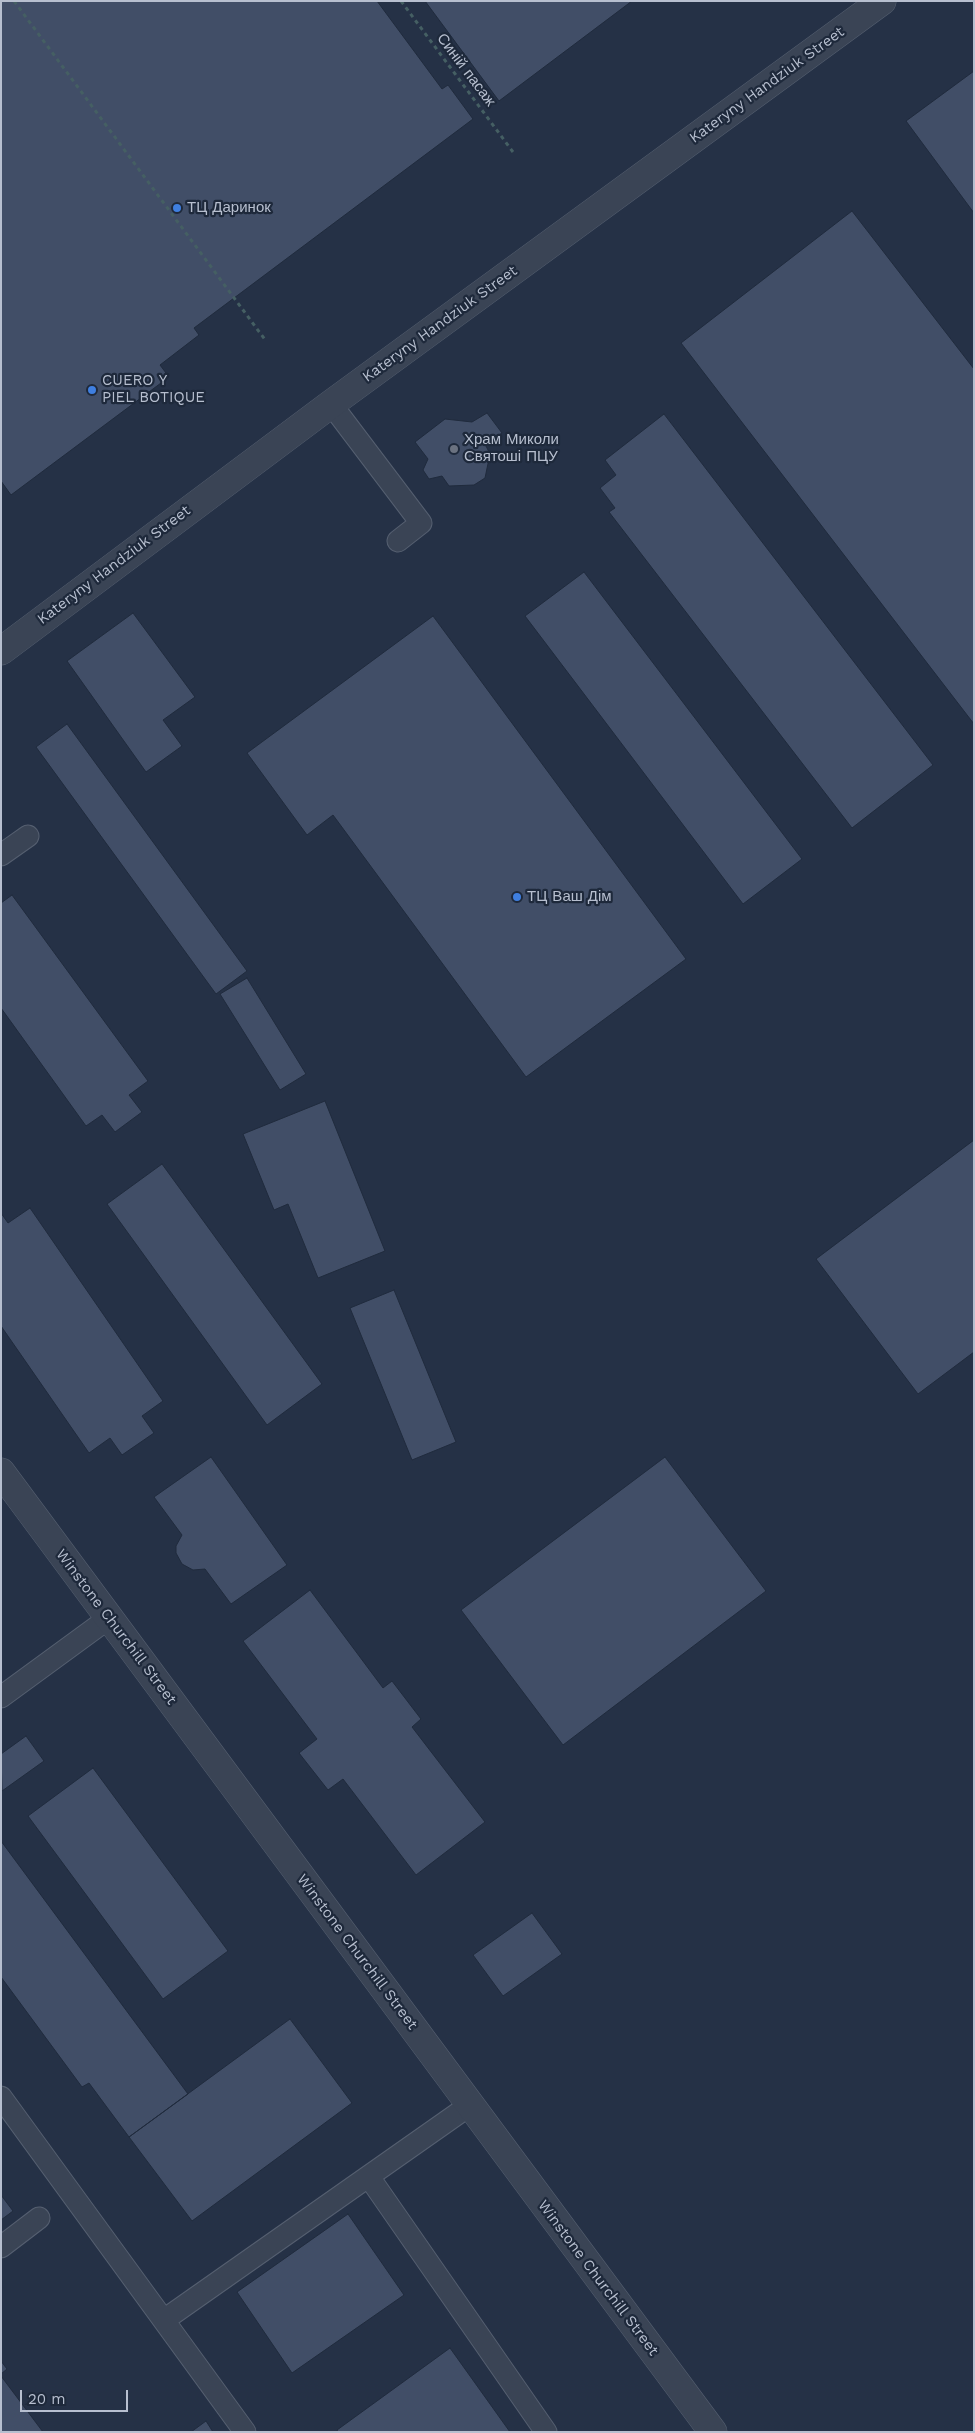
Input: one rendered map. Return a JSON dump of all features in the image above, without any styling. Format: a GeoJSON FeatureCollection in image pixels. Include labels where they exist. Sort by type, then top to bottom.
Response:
{"type":"FeatureCollection","features":[{"type":"Feature","properties":{"kind":"street","name":"Kateryny Handziuk Street"},"geometry":{"type":"LineString","coordinates":[[1,652],[331,404],[882,1]]}},
{"type":"Feature","properties":{"kind":"street","name":"Winstone Churchill Street"},"geometry":{"type":"LineString","coordinates":[[1,1472],[712,2432]]}},
{"type":"Feature","properties":{"kind":"lane"},"geometry":{"type":"LineString","coordinates":[[331,404],[421,523],[398,541]]}},
{"type":"Feature","properties":{"kind":"lane"},"geometry":{"type":"LineString","coordinates":[[1,855],[28,836]]}},
{"type":"Feature","properties":{"kind":"lane"},"geometry":{"type":"LineString","coordinates":[[1,1697],[109,1618]]}},
{"type":"Feature","properties":{"kind":"lane"},"geometry":{"type":"LineString","coordinates":[[1,2097],[245,2432]]}},
{"type":"Feature","properties":{"kind":"lane"},"geometry":{"type":"LineString","coordinates":[[164,2320],[470,2105]]}},
{"type":"Feature","properties":{"kind":"lane"},"geometry":{"type":"LineString","coordinates":[[369,2177],[546,2432]]}},
{"type":"Feature","properties":{"kind":"lane"},"geometry":{"type":"LineString","coordinates":[[1,2247],[40,2218]]}},
{"type":"Feature","properties":{"kind":"path"},"geometry":{"type":"LineString","coordinates":[[14,1],[266,341]]}},
{"type":"Feature","properties":{"kind":"path","name":"Синій пасаж"},"geometry":{"type":"LineString","coordinates":[[401,1],[513,152]]}},
{"type":"Feature","properties":{"kind":"building","name":"ТЦ Даринок"},"geometry":{"type":"Polygon","coordinates":[[[1,1],[377,1],[442,89],[448,85],[473,119],[194,328],[199,335],[160,365],[169,377],[11,495],[1,481],[1,1]]]}},
{"type":"Feature","properties":{"kind":"building"},"geometry":{"type":"Polygon","coordinates":[[[425,1],[632,1],[499,101],[425,1]]]}},
{"type":"Feature","properties":{"kind":"building"},"geometry":{"type":"Polygon","coordinates":[[[974,71],[974,213],[906,121],[974,71]]]}},
{"type":"Feature","properties":{"kind":"building"},"geometry":{"type":"Polygon","coordinates":[[[852,211],[974,369],[974,724],[681,343],[852,211]]]}},
{"type":"Feature","properties":{"kind":"building","name":"Храм Миколи Святоші ПЦУ"},"geometry":{"type":"Polygon","coordinates":[[[487,413],[502,433],[485,444],[490,454],[485,478],[474,485],[449,486],[442,476],[429,479],[423,470],[428,459],[415,442],[445,419],[472,422],[487,413]]]}},
{"type":"Feature","properties":{"kind":"building"},"geometry":{"type":"Polygon","coordinates":[[[664,414],[933,765],[852,828],[609,512],[615,508],[600,488],[616,475],[605,460],[664,414]]]}},
{"type":"Feature","properties":{"kind":"building"},"geometry":{"type":"Polygon","coordinates":[[[584,572],[802,859],[743,904],[525,616],[584,572]]]}},
{"type":"Feature","properties":{"kind":"building"},"geometry":{"type":"Polygon","coordinates":[[[133,613],[195,697],[163,720],[182,746],[146,772],[67,661],[133,613]]]}},
{"type":"Feature","properties":{"kind":"building","name":"ТЦ Ваш Дім"},"geometry":{"type":"Polygon","coordinates":[[[433,616],[686,959],[526,1077],[333,815],[307,835],[247,753],[433,616]]]}},
{"type":"Feature","properties":{"kind":"building"},"geometry":{"type":"Polygon","coordinates":[[[67,724],[247,971],[216,994],[36,747],[67,724]]]}},
{"type":"Feature","properties":{"kind":"building"},"geometry":{"type":"Polygon","coordinates":[[[12,895],[148,1081],[129,1095],[142,1112],[115,1132],[102,1115],[86,1126],[1,1008],[1,903],[12,895]]]}},
{"type":"Feature","properties":{"kind":"building"},"geometry":{"type":"Polygon","coordinates":[[[247,978],[306,1074],[280,1090],[220,994],[247,978]]]}},
{"type":"Feature","properties":{"kind":"building"},"geometry":{"type":"Polygon","coordinates":[[[325,1101],[385,1251],[318,1278],[288,1204],[274,1210],[243,1134],[325,1101]]]}},
{"type":"Feature","properties":{"kind":"building"},"geometry":{"type":"Polygon","coordinates":[[[974,1140],[974,1352],[918,1394],[816,1259],[974,1140]]]}},
{"type":"Feature","properties":{"kind":"building"},"geometry":{"type":"Polygon","coordinates":[[[162,1164],[322,1384],[267,1425],[107,1204],[162,1164]]]}},
{"type":"Feature","properties":{"kind":"building"},"geometry":{"type":"Polygon","coordinates":[[[30,1208],[163,1401],[142,1416],[154,1433],[122,1455],[110,1438],[89,1453],[1,1326],[1,1213],[8,1223],[30,1208]]]}},
{"type":"Feature","properties":{"kind":"building"},"geometry":{"type":"Polygon","coordinates":[[[394,1290],[456,1442],[412,1460],[350,1308],[394,1290]]]}},
{"type":"Feature","properties":{"kind":"building"},"geometry":{"type":"Polygon","coordinates":[[[211,1457],[287,1565],[231,1604],[205,1569],[193,1570],[182,1564],[176,1553],[176,1546],[182,1535],[154,1497],[211,1457]]]}},
{"type":"Feature","properties":{"kind":"building"},"geometry":{"type":"Polygon","coordinates":[[[665,1457],[766,1591],[563,1745],[461,1610],[665,1457]]]}},
{"type":"Feature","properties":{"kind":"building"},"geometry":{"type":"Polygon","coordinates":[[[310,1590],[383,1688],[392,1681],[421,1719],[412,1727],[485,1822],[416,1875],[343,1779],[328,1790],[299,1753],[317,1739],[243,1641],[310,1590]]]}},
{"type":"Feature","properties":{"kind":"building"},"geometry":{"type":"Polygon","coordinates":[[[26,1736],[44,1761],[2,1791],[1,1754],[26,1736]]]}},
{"type":"Feature","properties":{"kind":"building"},"geometry":{"type":"Polygon","coordinates":[[[93,1768],[228,1951],[163,1999],[28,1816],[93,1768]]]}},
{"type":"Feature","properties":{"kind":"building"},"geometry":{"type":"Polygon","coordinates":[[[1,1841],[188,2094],[129,2137],[89,2083],[82,2087],[1,1977],[1,1841]]]}},
{"type":"Feature","properties":{"kind":"building"},"geometry":{"type":"Polygon","coordinates":[[[532,1913],[562,1954],[503,1996],[473,1955],[532,1913]]]}},
{"type":"Feature","properties":{"kind":"building"},"geometry":{"type":"Polygon","coordinates":[[[290,2019],[352,2103],[192,2221],[129,2137],[290,2019]]]}},
{"type":"Feature","properties":{"kind":"building"},"geometry":{"type":"Polygon","coordinates":[[[1,2195],[13,2211],[1,2220],[1,2195]]]}},
{"type":"Feature","properties":{"kind":"building"},"geometry":{"type":"Polygon","coordinates":[[[348,2214],[404,2295],[292,2373],[237,2292],[348,2214]]]}},
{"type":"Feature","properties":{"kind":"building"},"geometry":{"type":"Polygon","coordinates":[[[450,2348],[510,2432],[338,2432],[337,2430],[450,2348]]]}},
{"type":"Feature","properties":{"kind":"building"},"geometry":{"type":"Polygon","coordinates":[[[1,2361],[7,2369],[1,2374],[1,2361]]]}},
{"type":"Feature","properties":{"kind":"building"},"geometry":{"type":"Polygon","coordinates":[[[1,2376],[43,2432],[1,2432],[1,2376]]]}},
{"type":"Feature","properties":{"kind":"building"},"geometry":{"type":"Polygon","coordinates":[[[206,2421],[213,2432],[191,2432],[206,2421]]]}},
{"type":"Feature","properties":{"kind":"place","name":"ТЦ Даринок"},"geometry":{"type":"Point","coordinates":[177,208]}},
{"type":"Feature","properties":{"kind":"place","name":"CUERO Y PIEL BOTIQUE"},"geometry":{"type":"Point","coordinates":[92,390]}},
{"type":"Feature","properties":{"kind":"place","name":"Храм Миколи Святоші ПЦУ"},"geometry":{"type":"Point","coordinates":[454,449]}},
{"type":"Feature","properties":{"kind":"place","name":"ТЦ Ваш Дім"},"geometry":{"type":"Point","coordinates":[517,897]}}]}
